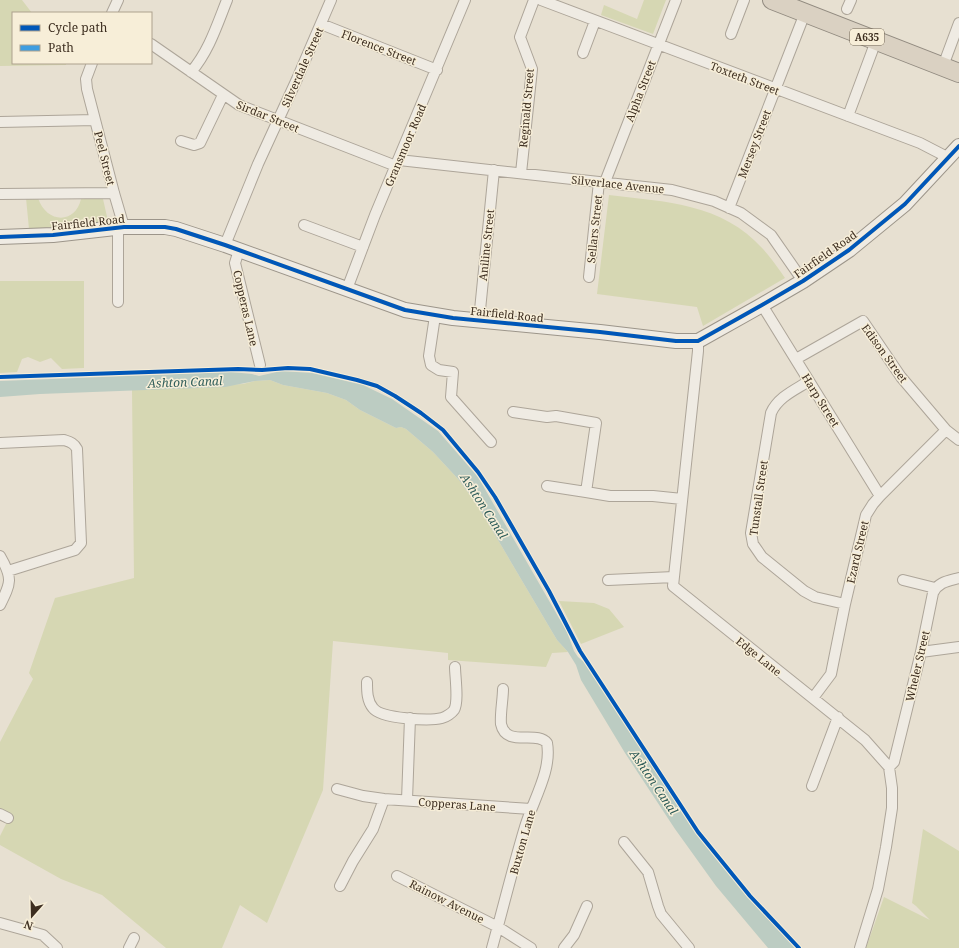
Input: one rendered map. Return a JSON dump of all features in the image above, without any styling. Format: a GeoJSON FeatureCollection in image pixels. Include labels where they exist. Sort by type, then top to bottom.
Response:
{"type":"FeatureCollection","features":[{"type":"Feature","properties":{"kind":"highway","name":"A635"},"geometry":{"type":"LineString","coordinates":[[772,0],[798,7],[876,41],[959,73]]}},
{"type":"Feature","properties":{"kind":"street"},"geometry":{"type":"LineString","coordinates":[[112,12],[118,0]]}},
{"type":"Feature","properties":{"kind":"street"},"geometry":{"type":"LineString","coordinates":[[191,72],[198,64],[207,48],[227,0]]}},
{"type":"Feature","properties":{"kind":"street","name":"Silverdale Street"},"geometry":{"type":"LineString","coordinates":[[225,245],[258,164],[331,0]]}},
{"type":"Feature","properties":{"kind":"street","name":"Gransmoor Road"},"geometry":{"type":"LineString","coordinates":[[346,289],[465,0]]}},
{"type":"Feature","properties":{"kind":"street","name":"Reginald Street"},"geometry":{"type":"LineString","coordinates":[[521,173],[532,69],[520,36],[534,0]]}},
{"type":"Feature","properties":{"kind":"street","name":"Toxteth Street"},"geometry":{"type":"LineString","coordinates":[[541,0],[776,90],[920,143],[949,158]]}},
{"type":"Feature","properties":{"kind":"street","name":"Alpha Street"},"geometry":{"type":"LineString","coordinates":[[602,182],[676,0]]}},
{"type":"Feature","properties":{"kind":"street"},"geometry":{"type":"LineString","coordinates":[[731,34],[744,0]]}},
{"type":"Feature","properties":{"kind":"street","name":"Mersey Street"},"geometry":{"type":"LineString","coordinates":[[729,208],[776,90],[798,7]]}},
{"type":"Feature","properties":{"kind":"street"},"geometry":{"type":"LineString","coordinates":[[583,53],[595,21]]}},
{"type":"Feature","properties":{"kind":"street"},"geometry":{"type":"LineString","coordinates":[[943,66],[959,23]]}},
{"type":"Feature","properties":{"kind":"street","name":"Florence Street"},"geometry":{"type":"LineString","coordinates":[[321,24],[437,70]]}},
{"type":"Feature","properties":{"kind":"street"},"geometry":{"type":"LineString","coordinates":[[848,116],[876,41]]}},
{"type":"Feature","properties":{"kind":"street","name":"Sirdar Street"},"geometry":{"type":"LineString","coordinates":[[152,45],[239,105],[398,163]]}},
{"type":"Feature","properties":{"kind":"street","name":"Peel Street"},"geometry":{"type":"LineString","coordinates":[[92,64],[86,79],[87,89],[114,193],[121,227],[118,302]]}},
{"type":"Feature","properties":{"kind":"street"},"geometry":{"type":"LineString","coordinates":[[181,141],[194,145],[200,143],[223,95]]}},
{"type":"Feature","properties":{"kind":"street"},"geometry":{"type":"LineString","coordinates":[[0,122],[95,120]]}},
{"type":"Feature","properties":{"kind":"street","name":"Fairfield Road"},"geometry":{"type":"LineString","coordinates":[[0,237],[53,235],[121,227],[164,227],[176,229],[225,245],[393,307],[436,316],[676,341],[698,341],[762,306],[803,281],[848,250],[905,204],[959,146]]}},
{"type":"Feature","properties":{"kind":"street","name":"Silverlace Avenue"},"geometry":{"type":"LineString","coordinates":[[398,163],[494,170],[672,190],[714,201],[741,213],[771,235],[803,281]]}},
{"type":"Feature","properties":{"kind":"street","name":"Aniline Street"},"geometry":{"type":"LineString","coordinates":[[479,320],[494,170]]}},
{"type":"Feature","properties":{"kind":"street","name":"Sellars Street"},"geometry":{"type":"LineString","coordinates":[[589,277],[602,182]]}},
{"type":"Feature","properties":{"kind":"street"},"geometry":{"type":"LineString","coordinates":[[0,194],[114,193]]}},
{"type":"Feature","properties":{"kind":"street"},"geometry":{"type":"LineString","coordinates":[[304,225],[363,247]]}},
{"type":"Feature","properties":{"kind":"street","name":"Copperas Lane"},"geometry":{"type":"LineString","coordinates":[[239,250],[235,264],[260,365]]}},
{"type":"Feature","properties":{"kind":"street","name":"Harp Street"},"geometry":{"type":"LineString","coordinates":[[762,306],[880,496]]}},
{"type":"Feature","properties":{"kind":"street"},"geometry":{"type":"LineString","coordinates":[[436,316],[429,356],[431,365],[439,370],[453,372],[450,397],[491,442]]}},
{"type":"Feature","properties":{"kind":"street","name":"Edison Street"},"geometry":{"type":"LineString","coordinates":[[796,359],[863,321],[902,377],[946,430],[959,440]]}},
{"type":"Feature","properties":{"kind":"street"},"geometry":{"type":"LineString","coordinates":[[608,580],[674,577],[698,341]]}},
{"type":"Feature","properties":{"kind":"street","name":"Tunstall Street"},"geometry":{"type":"LineString","coordinates":[[809,381],[781,398],[773,407],[751,533],[753,544],[762,558],[804,592],[815,597],[845,604]]}},
{"type":"Feature","properties":{"kind":"street"},"geometry":{"type":"LineString","coordinates":[[513,412],[547,417],[556,416],[596,423],[586,492]]}},
{"type":"Feature","properties":{"kind":"street","name":"Ezard Street"},"geometry":{"type":"LineString","coordinates":[[812,698],[831,674],[845,604],[866,515],[880,496],[946,430]]}},
{"type":"Feature","properties":{"kind":"street"},"geometry":{"type":"LineString","coordinates":[[0,443],[64,440],[75,445],[77,463],[81,544],[76,550],[8,570]]}},
{"type":"Feature","properties":{"kind":"street"},"geometry":{"type":"LineString","coordinates":[[547,486],[610,496],[653,496],[682,499]]}},
{"type":"Feature","properties":{"kind":"street"},"geometry":{"type":"LineString","coordinates":[[0,556],[8,570],[10,582],[0,605]]}},
{"type":"Feature","properties":{"kind":"street","name":"Edge Lane"},"geometry":{"type":"LineString","coordinates":[[674,577],[673,586],[812,698],[838,717],[865,740],[889,767]]}},
{"type":"Feature","properties":{"kind":"street"},"geometry":{"type":"LineString","coordinates":[[903,580],[935,588],[941,583],[959,578]]}},
{"type":"Feature","properties":{"kind":"street","name":"Wheler Street"},"geometry":{"type":"LineString","coordinates":[[889,767],[894,762],[935,588]]}},
{"type":"Feature","properties":{"kind":"street"},"geometry":{"type":"LineString","coordinates":[[921,652],[959,647]]}},
{"type":"Feature","properties":{"kind":"street"},"geometry":{"type":"LineString","coordinates":[[367,682],[370,703],[376,711],[392,717],[443,718],[454,710],[456,701],[454,666]]}},
{"type":"Feature","properties":{"kind":"street","name":"Buxton Lane"},"geometry":{"type":"LineString","coordinates":[[492,948],[531,809],[544,776],[547,761],[547,743],[541,738],[515,737],[509,735],[504,730],[501,723],[503,689]]}},
{"type":"Feature","properties":{"kind":"street"},"geometry":{"type":"LineString","coordinates":[[812,786],[838,717]]}},
{"type":"Feature","properties":{"kind":"street"},"geometry":{"type":"LineString","coordinates":[[407,800],[410,718]]}},
{"type":"Feature","properties":{"kind":"street"},"geometry":{"type":"LineString","coordinates":[[860,948],[878,889],[886,847],[892,808],[892,779],[889,767]]}},
{"type":"Feature","properties":{"kind":"street","name":"Copperas Lane"},"geometry":{"type":"LineString","coordinates":[[337,789],[363,796],[384,799],[531,809]]}},
{"type":"Feature","properties":{"kind":"street"},"geometry":{"type":"LineString","coordinates":[[340,886],[353,861],[374,830],[384,799]]}},
{"type":"Feature","properties":{"kind":"street"},"geometry":{"type":"LineString","coordinates":[[624,842],[648,872],[661,914],[689,948]]}},
{"type":"Feature","properties":{"kind":"street","name":"Rainow Avenue"},"geometry":{"type":"LineString","coordinates":[[397,876],[498,927],[532,948]]}},
{"type":"Feature","properties":{"kind":"street"},"geometry":{"type":"LineString","coordinates":[[564,948],[574,935],[587,906]]}},
{"type":"Feature","properties":{"kind":"street"},"geometry":{"type":"LineString","coordinates":[[0,923],[43,935],[57,948]]}},
{"type":"Feature","properties":{"kind":"street"},"geometry":{"type":"LineString","coordinates":[[129,948],[134,938]]}},
{"type":"Feature","properties":{"kind":"green space"},"geometry":{"type":"Polygon","coordinates":[[[0,0],[22,0],[31,12],[12,12],[12,64],[66,65],[0,66],[0,0]]]}},
{"type":"Feature","properties":{"kind":"green space"},"geometry":{"type":"Polygon","coordinates":[[[644,0],[666,0],[653,34],[601,15],[604,5],[637,19],[644,0]]]}},
{"type":"Feature","properties":{"kind":"green space"},"geometry":{"type":"Polygon","coordinates":[[[609,195],[692,207],[730,222],[747,234],[763,249],[785,278],[703,326],[697,307],[597,294],[609,195]]]}},
{"type":"Feature","properties":{"kind":"green space"},"geometry":{"type":"Polygon","coordinates":[[[26,198],[38,198],[47,212],[60,218],[67,217],[73,213],[78,207],[81,199],[103,199],[108,221],[29,229],[26,198]]]}},
{"type":"Feature","properties":{"kind":"green space"},"geometry":{"type":"Polygon","coordinates":[[[0,281],[84,281],[84,368],[62,369],[51,358],[40,362],[28,357],[22,359],[17,372],[0,373],[0,281]]]}},
{"type":"Feature","properties":{"kind":"green space"},"geometry":{"type":"Polygon","coordinates":[[[270,380],[283,385],[327,393],[346,400],[360,410],[396,428],[401,427],[406,429],[433,452],[459,480],[478,506],[557,640],[568,652],[552,653],[546,667],[448,660],[448,653],[333,641],[323,790],[267,923],[240,905],[222,948],[166,948],[102,895],[61,879],[0,845],[0,836],[11,814],[0,808],[0,742],[33,679],[29,673],[55,598],[134,578],[132,390],[243,384],[255,381],[270,380]]]}},
{"type":"Feature","properties":{"kind":"green space"},"geometry":{"type":"Polygon","coordinates":[[[559,601],[594,603],[609,609],[624,627],[581,644],[559,601]]]}},
{"type":"Feature","properties":{"kind":"green space"},"geometry":{"type":"Polygon","coordinates":[[[923,829],[959,851],[959,948],[866,948],[884,897],[930,920],[912,903],[923,829]]]}},
{"type":"Feature","properties":{"kind":"water","name":"Ashton Canal"},"geometry":{"type":"Polygon","coordinates":[[[281,371],[312,373],[363,385],[392,399],[438,431],[478,477],[567,632],[574,651],[585,663],[697,834],[753,903],[795,948],[768,948],[716,886],[675,829],[625,753],[581,680],[576,665],[568,652],[557,640],[478,506],[459,480],[433,452],[406,429],[401,427],[396,428],[360,410],[346,400],[327,393],[283,385],[270,380],[255,381],[225,387],[40,394],[0,397],[0,381],[231,372],[259,376],[281,371]]]}},
{"type":"Feature","properties":{"kind":"marked path"},"geometry":{"type":"LineString","coordinates":[[876,41],[881,30]]}},
{"type":"Feature","properties":{"kind":"cycle path"},"geometry":{"type":"LineString","coordinates":[[0,237],[53,235],[124,227],[165,227],[176,229],[225,245],[405,310],[453,318],[676,341],[698,341],[803,281],[849,250],[905,204],[959,146]]}},
{"type":"Feature","properties":{"kind":"cycle path"},"geometry":{"type":"LineString","coordinates":[[0,377],[238,369],[310,369],[377,386],[421,413],[443,430],[478,472],[495,497],[549,591],[580,651],[698,832],[750,896],[799,948]]}}]}
